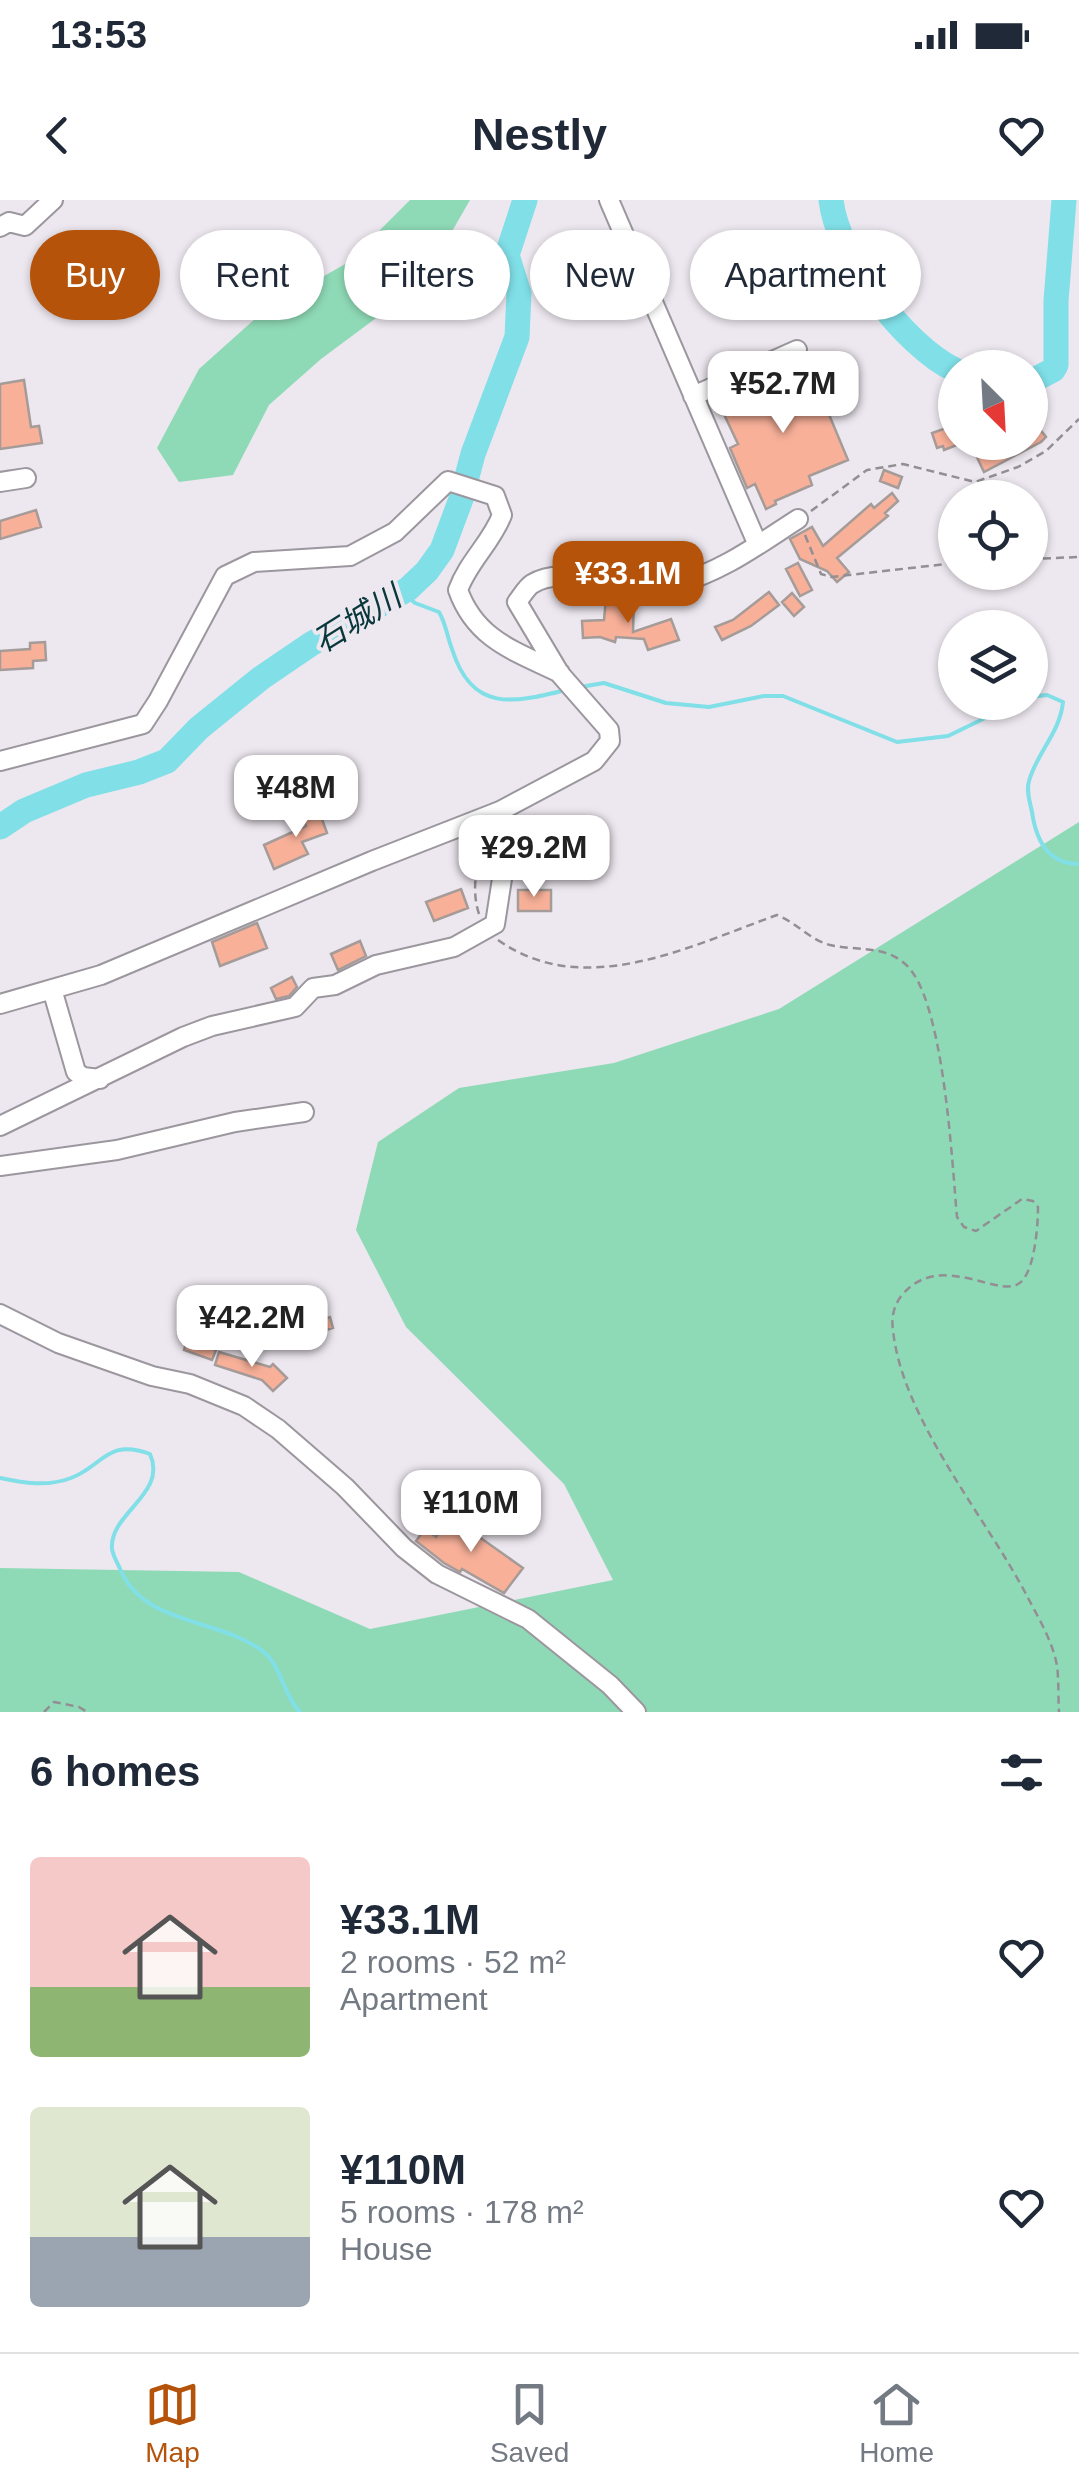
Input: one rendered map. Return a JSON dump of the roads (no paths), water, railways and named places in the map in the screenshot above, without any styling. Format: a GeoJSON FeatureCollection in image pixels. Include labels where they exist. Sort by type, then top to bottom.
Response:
{"type":"FeatureCollection","features":[{"type":"Feature","properties":{"kind":"street"},"geometry":{"type":"LineString","coordinates":[[0,227],[9,222],[25,226],[53,200]]}},
{"type":"Feature","properties":{"kind":"street"},"geometry":{"type":"LineString","coordinates":[[609,200],[758,543]]}},
{"type":"Feature","properties":{"kind":"street"},"geometry":{"type":"LineString","coordinates":[[693,396],[798,350]]}},
{"type":"Feature","properties":{"kind":"street"},"geometry":{"type":"LineString","coordinates":[[0,482],[26,478]]}},
{"type":"Feature","properties":{"kind":"street"},"geometry":{"type":"LineString","coordinates":[[0,761],[142,724],[158,702],[225,576],[254,562],[350,556],[395,532],[448,482],[495,496],[502,516],[458,590],[474,624],[500,644],[560,674]]}},
{"type":"Feature","properties":{"kind":"street"},"geometry":{"type":"LineString","coordinates":[[0,1004],[100,975],[387,854],[500,811],[594,762],[610,741],[609,730],[560,674],[517,602],[533,584],[572,576],[613,586],[663,587],[706,574],[744,556],[798,519]]}},
{"type":"Feature","properties":{"kind":"street"},"geometry":{"type":"LineString","coordinates":[[0,1126],[148,1052],[212,1026],[295,1007],[313,988],[335,985],[376,965],[438,952],[488,930],[495,924],[504,868],[500,811]]}},
{"type":"Feature","properties":{"kind":"street"},"geometry":{"type":"LineString","coordinates":[[52,989],[76,1072],[100,1079]]}},
{"type":"Feature","properties":{"kind":"street"},"geometry":{"type":"LineString","coordinates":[[0,1166],[117,1150],[235,1122],[304,1112]]}},
{"type":"Feature","properties":{"kind":"street"},"geometry":{"type":"LineString","coordinates":[[0,1314],[58,1343],[152,1376],[190,1384],[244,1406],[278,1428],[345,1487],[404,1548],[437,1574],[528,1619],[610,1685],[636,1712]]}},
{"type":"Feature","properties":{"kind":"waterway","name":"石城川"},"geometry":{"type":"LineString","coordinates":[[0,827],[24,811],[86,785],[167,761],[199,728],[261,678],[311,644],[408,589],[427,571],[442,550],[517,337],[519,293],[507,255],[525,200]]}},
{"type":"Feature","properties":{"kind":"waterway","name":"石城川"},"geometry":{"type":"LineString","coordinates":[[831,200],[836,222],[859,272],[895,320],[938,360]]}},
{"type":"Feature","properties":{"kind":"waterway","name":"石城川"},"geometry":{"type":"LineString","coordinates":[[1048,373],[1056,365],[1056,301],[1064,200]]}},
{"type":"Feature","properties":{"kind":"waterway"},"geometry":{"type":"LineString","coordinates":[[402,592],[415,603],[439,612],[460,670],[483,694],[512,700],[566,690]]}},
{"type":"Feature","properties":{"kind":"waterway"},"geometry":{"type":"LineString","coordinates":[[580,687],[604,683],[666,703],[709,707],[783,696],[897,742],[948,736],[981,720]]}},
{"type":"Feature","properties":{"kind":"waterway"},"geometry":{"type":"LineString","coordinates":[[1048,695],[1063,702],[1061,713],[1033,771],[1029,796],[1045,848],[1059,860],[1079,864]]}},
{"type":"Feature","properties":{"kind":"waterway"},"geometry":{"type":"LineString","coordinates":[[0,1478],[53,1482],[82,1473],[115,1451],[150,1454],[151,1481],[114,1536],[113,1552],[121,1571],[132,1589],[148,1602],[228,1633],[265,1653],[300,1712]]}}]}
